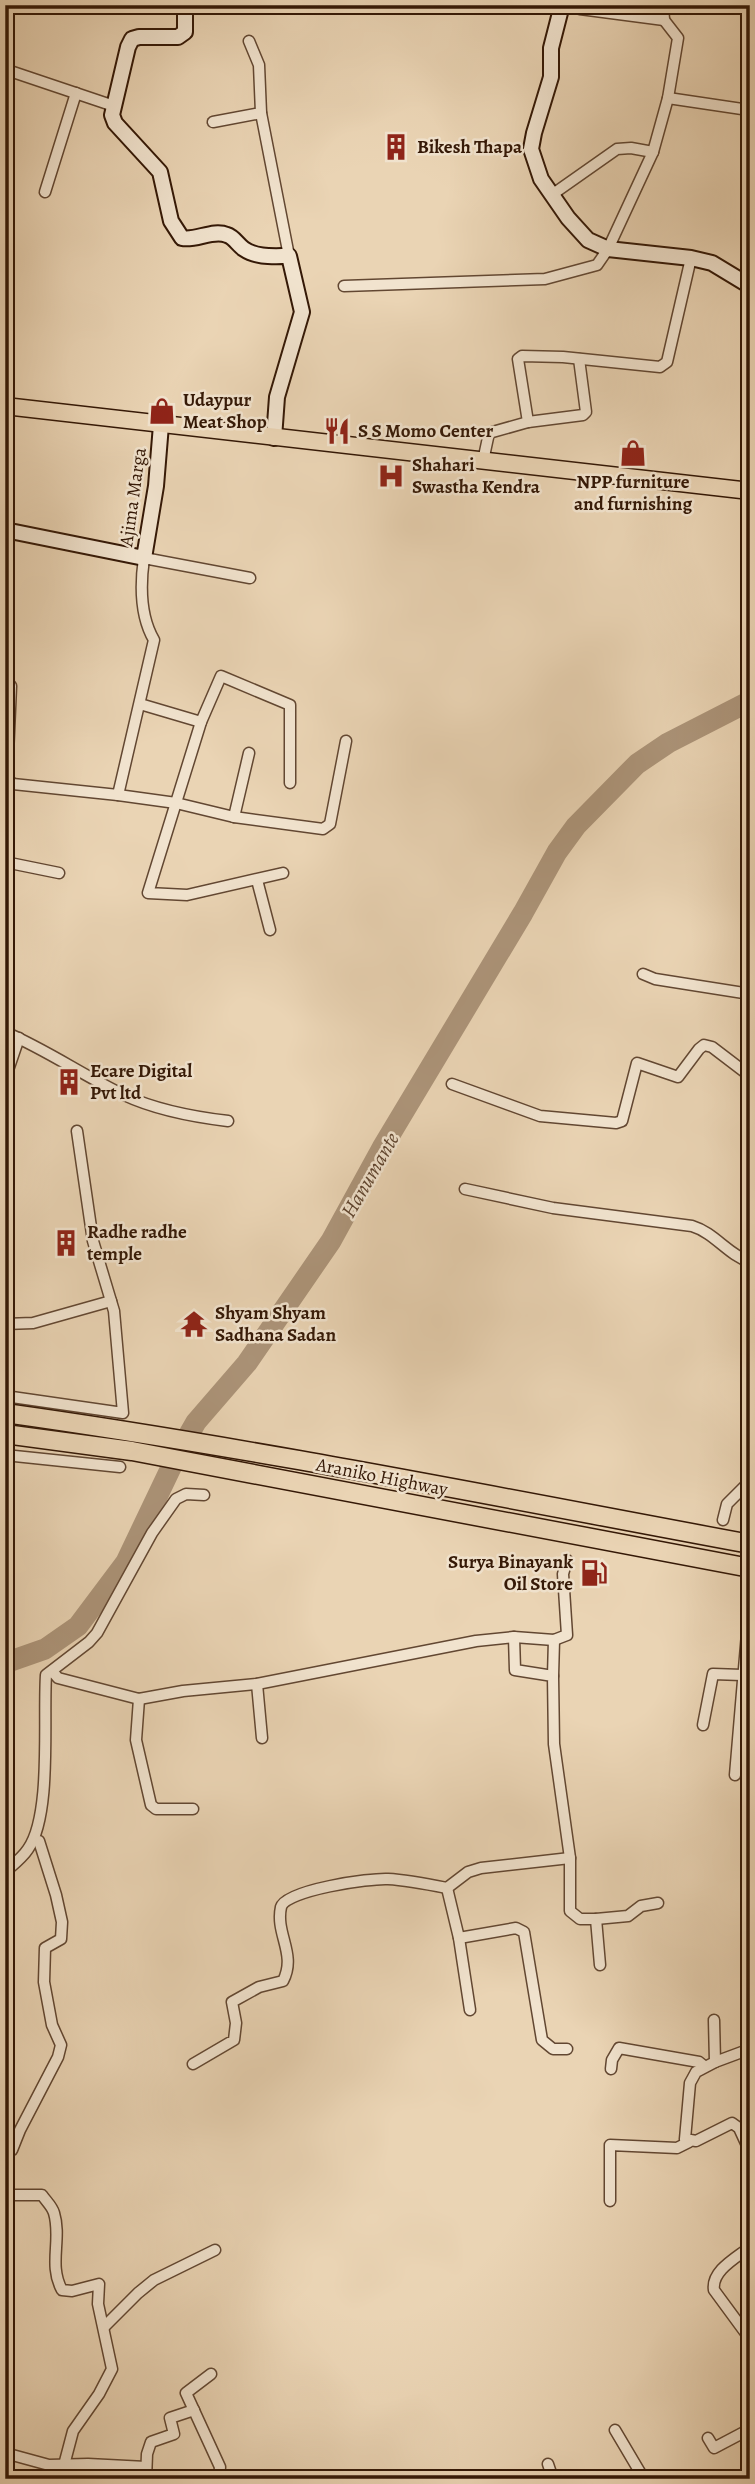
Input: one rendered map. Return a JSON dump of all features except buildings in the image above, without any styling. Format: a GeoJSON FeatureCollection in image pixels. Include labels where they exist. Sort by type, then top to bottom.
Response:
{"type":"FeatureCollection","features":[{"type":"Feature","properties":{"kind":"highway","name":"Araniko Highway"},"geometry":{"type":"LineString","coordinates":[[5,1413],[485,1494],[750,1544]]}},
{"type":"Feature","properties":{"kind":"highway","name":"Araniko Highway"},"geometry":{"type":"LineString","coordinates":[[5,1434],[132,1451],[750,1568]]}},
{"type":"Feature","properties":{"kind":"main road"},"geometry":{"type":"LineString","coordinates":[[185,5],[184,32],[178,37],[132,39],[112,115],[115,123],[160,172],[171,221],[182,238],[219,233],[228,235],[245,251],[260,255],[289,256],[302,312],[276,397],[274,438]]}},
{"type":"Feature","properties":{"kind":"main road"},"geometry":{"type":"LineString","coordinates":[[562,5],[551,48],[551,76],[531,149],[541,178],[568,218],[588,240],[608,249],[691,258],[712,263],[750,286]]}},
{"type":"Feature","properties":{"kind":"main road"},"geometry":{"type":"LineString","coordinates":[[5,406],[750,491]]}},
{"type":"Feature","properties":{"kind":"main road","name":"Ajima Marga"},"geometry":{"type":"LineString","coordinates":[[5,530],[144,558],[156,486],[162,425]]}},
{"type":"Feature","properties":{"kind":"street"},"geometry":{"type":"LineString","coordinates":[[571,5],[580,9],[664,20]]}},
{"type":"Feature","properties":{"kind":"street"},"geometry":{"type":"LineString","coordinates":[[344,286],[545,279],[597,265],[608,249],[653,152],[668,98],[678,38],[664,20],[663,5]]}},
{"type":"Feature","properties":{"kind":"street"},"geometry":{"type":"LineString","coordinates":[[249,41],[259,65],[261,113],[289,256]]}},
{"type":"Feature","properties":{"kind":"street"},"geometry":{"type":"LineString","coordinates":[[7,70],[114,106]]}},
{"type":"Feature","properties":{"kind":"street"},"geometry":{"type":"LineString","coordinates":[[45,192],[76,93]]}},
{"type":"Feature","properties":{"kind":"street"},"geometry":{"type":"LineString","coordinates":[[668,98],[742,109],[750,103]]}},
{"type":"Feature","properties":{"kind":"street"},"geometry":{"type":"LineString","coordinates":[[213,122],[261,113]]}},
{"type":"Feature","properties":{"kind":"street"},"geometry":{"type":"LineString","coordinates":[[553,194],[617,149],[631,148],[653,152]]}},
{"type":"Feature","properties":{"kind":"street"},"geometry":{"type":"LineString","coordinates":[[528,422],[518,359],[522,356],[660,367],[667,362],[691,258]]}},
{"type":"Feature","properties":{"kind":"street"},"geometry":{"type":"LineString","coordinates":[[483,461],[489,433],[528,422],[583,415],[586,412],[579,359]]}},
{"type":"Feature","properties":{"kind":"street"},"geometry":{"type":"LineString","coordinates":[[118,794],[154,640],[146,626],[141,580],[144,558],[250,578]]}},
{"type":"Feature","properties":{"kind":"street"},"geometry":{"type":"LineString","coordinates":[[283,873],[187,895],[148,892],[201,722],[220,676],[290,705],[290,783]]}},
{"type":"Feature","properties":{"kind":"street"},"geometry":{"type":"LineString","coordinates":[[5,679],[11,686],[7,778],[13,785],[118,794],[176,803],[234,817],[323,829],[330,824],[346,741]]}},
{"type":"Feature","properties":{"kind":"street"},"geometry":{"type":"LineString","coordinates":[[140,704],[201,722]]}},
{"type":"Feature","properties":{"kind":"street"},"geometry":{"type":"LineString","coordinates":[[234,817],[248,753]]}},
{"type":"Feature","properties":{"kind":"street"},"geometry":{"type":"LineString","coordinates":[[5,862],[59,873]]}},
{"type":"Feature","properties":{"kind":"street"},"geometry":{"type":"LineString","coordinates":[[257,880],[270,930]]}},
{"type":"Feature","properties":{"kind":"street"},"geometry":{"type":"LineString","coordinates":[[643,974],[655,979],[750,995]]}},
{"type":"Feature","properties":{"kind":"street"},"geometry":{"type":"LineString","coordinates":[[5,1032],[127,1096],[201,1118],[228,1121]]}},
{"type":"Feature","properties":{"kind":"street"},"geometry":{"type":"LineString","coordinates":[[5,1079],[8,1058],[19,1038]]}},
{"type":"Feature","properties":{"kind":"street"},"geometry":{"type":"LineString","coordinates":[[452,1084],[540,1115],[616,1123],[622,1121],[637,1063],[678,1077],[704,1045],[750,1076]]}},
{"type":"Feature","properties":{"kind":"street"},"geometry":{"type":"LineString","coordinates":[[5,1396],[123,1413],[114,1311],[93,1241],[77,1131]]}},
{"type":"Feature","properties":{"kind":"street"},"geometry":{"type":"LineString","coordinates":[[465,1189],[553,1208],[692,1226],[711,1234],[735,1254],[750,1262]]}},
{"type":"Feature","properties":{"kind":"street"},"geometry":{"type":"LineString","coordinates":[[5,1324],[33,1323],[111,1301]]}},
{"type":"Feature","properties":{"kind":"street"},"geometry":{"type":"LineString","coordinates":[[5,1455],[120,1467]]}},
{"type":"Feature","properties":{"kind":"street"},"geometry":{"type":"LineString","coordinates":[[723,1520],[727,1504],[750,1481]]}},
{"type":"Feature","properties":{"kind":"street"},"geometry":{"type":"LineString","coordinates":[[5,1872],[28,1849],[39,1822],[43,1787],[46,1675],[97,1633],[147,1542],[176,1499],[186,1494],[204,1495]]}},
{"type":"Feature","properties":{"kind":"street"},"geometry":{"type":"LineString","coordinates":[[52,1671],[58,1678],[139,1699],[183,1691],[257,1684],[476,1641],[514,1637],[554,1640],[567,1635],[563,1574],[567,1560]]}},
{"type":"Feature","properties":{"kind":"street"},"geometry":{"type":"LineString","coordinates":[[735,1775],[750,1598]]}},
{"type":"Feature","properties":{"kind":"street"},"geometry":{"type":"LineString","coordinates":[[514,1637],[515,1670],[553,1676]]}},
{"type":"Feature","properties":{"kind":"street"},"geometry":{"type":"LineString","coordinates":[[554,1640],[554,1744],[570,1858],[570,1911],[580,1919],[628,1916],[641,1906],[658,1902]]}},
{"type":"Feature","properties":{"kind":"street"},"geometry":{"type":"LineString","coordinates":[[703,1725],[713,1674],[742,1675]]}},
{"type":"Feature","properties":{"kind":"street"},"geometry":{"type":"LineString","coordinates":[[257,1684],[262,1738]]}},
{"type":"Feature","properties":{"kind":"street"},"geometry":{"type":"LineString","coordinates":[[139,1699],[136,1740],[151,1805],[156,1809],[193,1810]]}},
{"type":"Feature","properties":{"kind":"street"},"geometry":{"type":"LineString","coordinates":[[12,2150],[58,2057],[61,2045],[52,2025],[44,1982],[45,1948],[61,1939],[62,1922],[40,1841]]}},
{"type":"Feature","properties":{"kind":"street"},"geometry":{"type":"LineString","coordinates":[[193,2064],[234,2040],[236,2023],[232,2002],[259,1987],[283,1981],[289,1962],[280,1919],[281,1907],[287,1899],[327,1886],[378,1879],[447,1888],[468,1872],[481,1868],[570,1858]]}},
{"type":"Feature","properties":{"kind":"street"},"geometry":{"type":"LineString","coordinates":[[447,1888],[459,1938],[470,2010]]}},
{"type":"Feature","properties":{"kind":"street"},"geometry":{"type":"LineString","coordinates":[[596,1919],[600,1965]]}},
{"type":"Feature","properties":{"kind":"street"},"geometry":{"type":"LineString","coordinates":[[459,1938],[516,1928],[524,1932],[542,2040],[554,2049],[567,2049]]}},
{"type":"Feature","properties":{"kind":"street"},"geometry":{"type":"LineString","coordinates":[[714,2020],[715,2062]]}},
{"type":"Feature","properties":{"kind":"street"},"geometry":{"type":"LineString","coordinates":[[611,2069],[612,2060],[619,2048],[699,2062],[705,2066]]}},
{"type":"Feature","properties":{"kind":"street"},"geometry":{"type":"LineString","coordinates":[[689,2142],[685,2139],[690,2083],[696,2072],[750,2049]]}},
{"type":"Feature","properties":{"kind":"street"},"geometry":{"type":"LineString","coordinates":[[610,2201],[610,2145],[677,2148],[732,2123],[739,2128],[750,2152]]}},
{"type":"Feature","properties":{"kind":"street"},"geometry":{"type":"LineString","coordinates":[[5,2194],[42,2195],[54,2210],[56,2280],[62,2290],[72,2291],[99,2284],[98,2304],[112,2369],[99,2395],[73,2431],[64,2465]]}},
{"type":"Feature","properties":{"kind":"street"},"geometry":{"type":"LineString","coordinates":[[750,2247],[716,2274],[713,2285],[713,2290],[750,2339]]}},
{"type":"Feature","properties":{"kind":"street"},"geometry":{"type":"LineString","coordinates":[[104,2326],[154,2280],[215,2249]]}},
{"type":"Feature","properties":{"kind":"street"},"geometry":{"type":"LineString","coordinates":[[211,2374],[186,2393],[220,2467],[219,2479]]}},
{"type":"Feature","properties":{"kind":"street"},"geometry":{"type":"LineString","coordinates":[[146,2479],[151,2442],[174,2434],[170,2418],[194,2410]]}},
{"type":"Feature","properties":{"kind":"street"},"geometry":{"type":"LineString","coordinates":[[708,2438],[714,2448],[750,2429]]}},
{"type":"Feature","properties":{"kind":"street"},"geometry":{"type":"LineString","coordinates":[[615,2430],[644,2479]]}},
{"type":"Feature","properties":{"kind":"street"},"geometry":{"type":"LineString","coordinates":[[5,2453],[38,2463],[146,2467]]}},
{"type":"Feature","properties":{"kind":"street"},"geometry":{"type":"LineString","coordinates":[[548,2464],[553,2479]]}},
{"type":"Feature","properties":{"kind":"waterway","name":"Hanumante"},"geometry":{"type":"LineString","coordinates":[[5,1663],[45,1649],[78,1626],[126,1562],[177,1455],[196,1422],[247,1363],[331,1241],[382,1148],[557,852],[576,826],[637,764],[668,743],[750,701]]}},
{"type":"Feature","properties":{"kind":"place","name":"Bikesh Thapa"},"geometry":{"type":"Point","coordinates":[396,147]}},
{"type":"Feature","properties":{"kind":"place","name":"Udaypur Meat Shop"},"geometry":{"type":"Point","coordinates":[162,411]}},
{"type":"Feature","properties":{"kind":"place","name":"S S Momo Center"},"geometry":{"type":"Point","coordinates":[337,431]}},
{"type":"Feature","properties":{"kind":"place","name":"NPP furniture and furnishing"},"geometry":{"type":"Point","coordinates":[633,453]}},
{"type":"Feature","properties":{"kind":"place","name":"Shahari Swastha Kendra"},"geometry":{"type":"Point","coordinates":[391,476]}},
{"type":"Feature","properties":{"kind":"place","name":"Ecare Digital Pvt ltd"},"geometry":{"type":"Point","coordinates":[69,1082]}},
{"type":"Feature","properties":{"kind":"place","name":"Radhe radhe temple"},"geometry":{"type":"Point","coordinates":[66,1243]}},
{"type":"Feature","properties":{"kind":"place","name":"Shyam Shyam Sadhana Sadan"},"geometry":{"type":"Point","coordinates":[194,1324]}},
{"type":"Feature","properties":{"kind":"place","name":"Surya Binayank Oil Store"},"geometry":{"type":"Point","coordinates":[594,1573]}}]}
